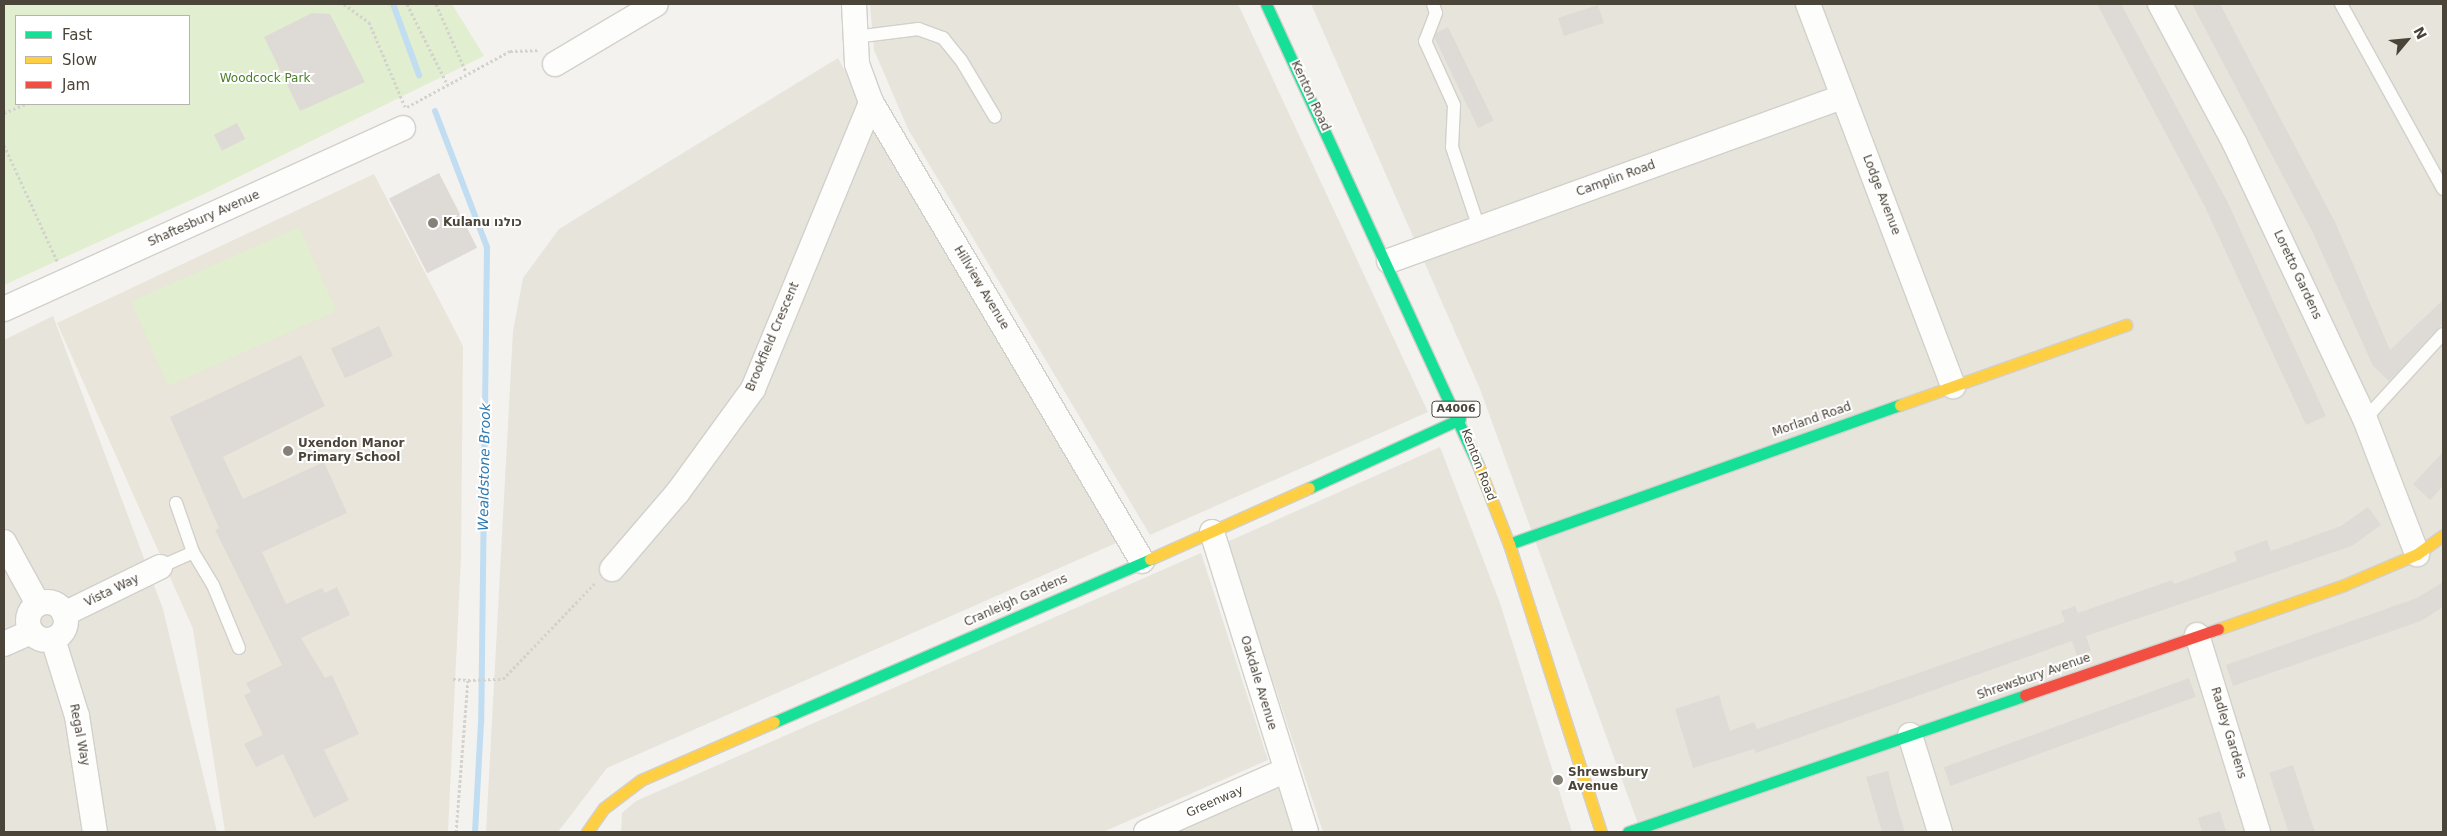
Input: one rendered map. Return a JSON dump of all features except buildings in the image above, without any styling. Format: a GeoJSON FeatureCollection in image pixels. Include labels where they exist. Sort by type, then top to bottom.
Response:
{"type":"FeatureCollection","features":[{"type":"Feature","properties":{"kind":"street"},"geometry":{"type":"LineString","coordinates":[[555,64],[656,4]]}},
{"type":"Feature","properties":{"kind":"street","name":"Hillview Avenue"},"geometry":{"type":"LineString","coordinates":[[854,4],[857,64],[871,102],[1142,562]]}},
{"type":"Feature","properties":{"kind":"street","name":"Kenton Road"},"geometry":{"type":"LineString","coordinates":[[1266,4],[1389,261],[1460,419],[1509,544],[1601,832]]}},
{"type":"Feature","properties":{"kind":"street","name":"Lodge Avenue"},"geometry":{"type":"LineString","coordinates":[[1808,4],[1953,386]]}},
{"type":"Feature","properties":{"kind":"street","name":"Loretto Gardens"},"geometry":{"type":"LineString","coordinates":[[2160,4],[2235,144],[2364,419],[2417,554]]}},
{"type":"Feature","properties":{"kind":"street","name":"Camplin Road"},"geometry":{"type":"LineString","coordinates":[[1389,261],[1843,97]]}},
{"type":"Feature","properties":{"kind":"street","name":"Brookfield Crescent"},"geometry":{"type":"LineString","coordinates":[[612,569],[678,492],[753,389],[871,102]]}},
{"type":"Feature","properties":{"kind":"street","name":"Shaftesbury Avenue"},"geometry":{"type":"LineString","coordinates":[[4,309],[404,118]]}},
{"type":"Feature","properties":{"kind":"street","name":"Morland Road"},"geometry":{"type":"LineString","coordinates":[[1509,544],[2126,325]]}},
{"type":"Feature","properties":{"kind":"street","name":"Cranleigh Gardens"},"geometry":{"type":"LineString","coordinates":[[593,829],[604,808],[641,780],[1212,532],[1460,419]]}},
{"type":"Feature","properties":{"kind":"street","name":"Oakdale Avenue"},"geometry":{"type":"LineString","coordinates":[[1212,532],[1284,771],[1306,832]]}},
{"type":"Feature","properties":{"kind":"street","name":"Shrewsbury Avenue"},"geometry":{"type":"LineString","coordinates":[[1628,832],[1668,825],[1910,735],[2344,586],[2417,554],[2443,535]]}},
{"type":"Feature","properties":{"kind":"street"},"geometry":{"type":"LineString","coordinates":[[4,542],[38,604],[53,603],[64,614],[64,630],[4,644]]}},
{"type":"Feature","properties":{"kind":"street","name":"Vista Way"},"geometry":{"type":"LineString","coordinates":[[64,614],[160,568]]}},
{"type":"Feature","properties":{"kind":"street","name":"Regal Way"},"geometry":{"type":"LineString","coordinates":[[38,604],[29,612],[42,636],[77,716],[95,832]]}},
{"type":"Feature","properties":{"kind":"street","name":"Radley Gardens"},"geometry":{"type":"LineString","coordinates":[[2197,635],[2258,832]]}},
{"type":"Feature","properties":{"kind":"street"},"geometry":{"type":"LineString","coordinates":[[1910,735],[1940,832]]}},
{"type":"Feature","properties":{"kind":"street","name":"Greenway"},"geometry":{"type":"LineString","coordinates":[[1146,832],[1284,771]]}},
{"type":"Feature","properties":{"kind":"lane"},"geometry":{"type":"LineString","coordinates":[[1433,4],[1436,13],[1425,41],[1454,105],[1452,147],[1479,228]]}},
{"type":"Feature","properties":{"kind":"lane"},"geometry":{"type":"LineString","coordinates":[[2341,4],[2443,188]]}},
{"type":"Feature","properties":{"kind":"lane"},"geometry":{"type":"LineString","coordinates":[[855,37],[918,29],[943,38],[961,60],[995,118]]}},
{"type":"Feature","properties":{"kind":"lane"},"geometry":{"type":"LineString","coordinates":[[2364,419],[2443,334]]}},
{"type":"Feature","properties":{"kind":"lane"},"geometry":{"type":"LineString","coordinates":[[176,503],[192,552],[213,585],[239,648]]}},
{"type":"Feature","properties":{"kind":"lane"},"geometry":{"type":"LineString","coordinates":[[160,568],[192,552]]}},
{"type":"Feature","properties":{"kind":"path"},"geometry":{"type":"LineString","coordinates":[[344,4],[369,22],[404,118],[446,82],[510,52],[537,47],[555,64]]}},
{"type":"Feature","properties":{"kind":"path"},"geometry":{"type":"LineString","coordinates":[[407,4],[446,82]]}},
{"type":"Feature","properties":{"kind":"path"},"geometry":{"type":"LineString","coordinates":[[436,4],[466,72]]}},
{"type":"Feature","properties":{"kind":"path"},"geometry":{"type":"LineString","coordinates":[[4,114],[23,105]]}},
{"type":"Feature","properties":{"kind":"path"},"geometry":{"type":"LineString","coordinates":[[4,145],[66,281]]}},
{"type":"Feature","properties":{"kind":"path"},"geometry":{"type":"LineString","coordinates":[[453,679],[503,679],[612,569]]}},
{"type":"Feature","properties":{"kind":"path"},"geometry":{"type":"LineString","coordinates":[[456,832],[468,680]]}},
{"type":"Feature","properties":{"kind":"shaded area"},"geometry":{"type":"Polygon","coordinates":[[[870,4],[1238,4],[1428,412],[1150,535],[908,129],[874,50],[870,4]]]}},
{"type":"Feature","properties":{"kind":"shaded area"},"geometry":{"type":"Polygon","coordinates":[[[1311,4],[2443,4],[2443,832],[1641,832],[1480,389],[1311,4]]]}},
{"type":"Feature","properties":{"kind":"shaded area"},"geometry":{"type":"Polygon","coordinates":[[[838,58],[878,134],[1123,540],[607,768],[558,832],[486,832],[513,331],[523,278],[559,229],[838,58]]]}},
{"type":"Feature","properties":{"kind":"shaded area","name":"Uxendon Manor Primary School"},"geometry":{"type":"Polygon","coordinates":[[[374,174],[463,346],[461,557],[448,832],[225,832],[193,629],[57,323],[374,174]]]}},
{"type":"Feature","properties":{"kind":"shaded area"},"geometry":{"type":"Polygon","coordinates":[[[53,316],[163,609],[217,832],[4,832],[4,340],[53,316]]]}},
{"type":"Feature","properties":{"kind":"shaded area"},"geometry":{"type":"Polygon","coordinates":[[[1440,447],[1500,603],[1572,832],[1323,832],[1227,542],[1440,447]]]}},
{"type":"Feature","properties":{"kind":"shaded area"},"geometry":{"type":"Polygon","coordinates":[[[1201,553],[1268,760],[1103,832],[621,832],[622,813],[636,801],[1201,553]]]}},
{"type":"Feature","properties":{"kind":"shaded area"},"geometry":{"type":"Polygon","coordinates":[[[1278,787],[1293,832],[1178,832],[1278,787]]]}},
{"type":"Feature","properties":{"kind":"green space","name":"Woodcock Park"},"geometry":{"type":"Polygon","coordinates":[[[4,4],[452,4],[484,56],[206,193],[4,285],[4,4]]]}},
{"type":"Feature","properties":{"kind":"green space"},"geometry":{"type":"Polygon","coordinates":[[[299,227],[336,311],[168,386],[131,302],[299,227]]]}},
{"type":"Feature","properties":{"kind":"waterway","name":"Wealdstone Brook"},"geometry":{"type":"LineString","coordinates":[[393,4],[419,75]]}},
{"type":"Feature","properties":{"kind":"waterway","name":"Wealdstone Brook"},"geometry":{"type":"LineString","coordinates":[[435,111],[487,247],[481,722],[475,832]]}},
{"type":"Feature","properties":{"kind":"traffic: fast"},"geometry":{"type":"LineString","coordinates":[[1266,4],[1478,465]]}},
{"type":"Feature","properties":{"kind":"traffic: fast"},"geometry":{"type":"LineString","coordinates":[[1509,544],[1900,405]]}},
{"type":"Feature","properties":{"kind":"traffic: fast"},"geometry":{"type":"LineString","coordinates":[[1309,488],[1460,419]]}},
{"type":"Feature","properties":{"kind":"traffic: fast"},"geometry":{"type":"LineString","coordinates":[[774,722],[1150,559]]}},
{"type":"Feature","properties":{"kind":"traffic: fast"},"geometry":{"type":"LineString","coordinates":[[1628,832],[2025,695]]}},
{"type":"Feature","properties":{"kind":"traffic: slow"},"geometry":{"type":"LineString","coordinates":[[1900,405],[2126,325]]}},
{"type":"Feature","properties":{"kind":"traffic: slow"},"geometry":{"type":"LineString","coordinates":[[1478,465],[1509,544],[1601,832]]}},
{"type":"Feature","properties":{"kind":"traffic: slow"},"geometry":{"type":"LineString","coordinates":[[1150,559],[1309,488]]}},
{"type":"Feature","properties":{"kind":"traffic: slow"},"geometry":{"type":"LineString","coordinates":[[2218,629],[2344,585],[2417,554],[2443,535]]}},
{"type":"Feature","properties":{"kind":"traffic: slow"},"geometry":{"type":"LineString","coordinates":[[587,832],[604,808],[641,780],[774,722]]}},
{"type":"Feature","properties":{"kind":"traffic: jam"},"geometry":{"type":"LineString","coordinates":[[2025,695],[2218,629]]}},
{"type":"Feature","properties":{"kind":"place","name":"Kulanu כולנו"},"geometry":{"type":"Point","coordinates":[433,223]}},
{"type":"Feature","properties":{"kind":"place","name":"Uxendon Manor Primary School"},"geometry":{"type":"Point","coordinates":[288,451]}},
{"type":"Feature","properties":{"kind":"place","name":"Shrewsbury Avenue"},"geometry":{"type":"Point","coordinates":[1558,780]}}]}
